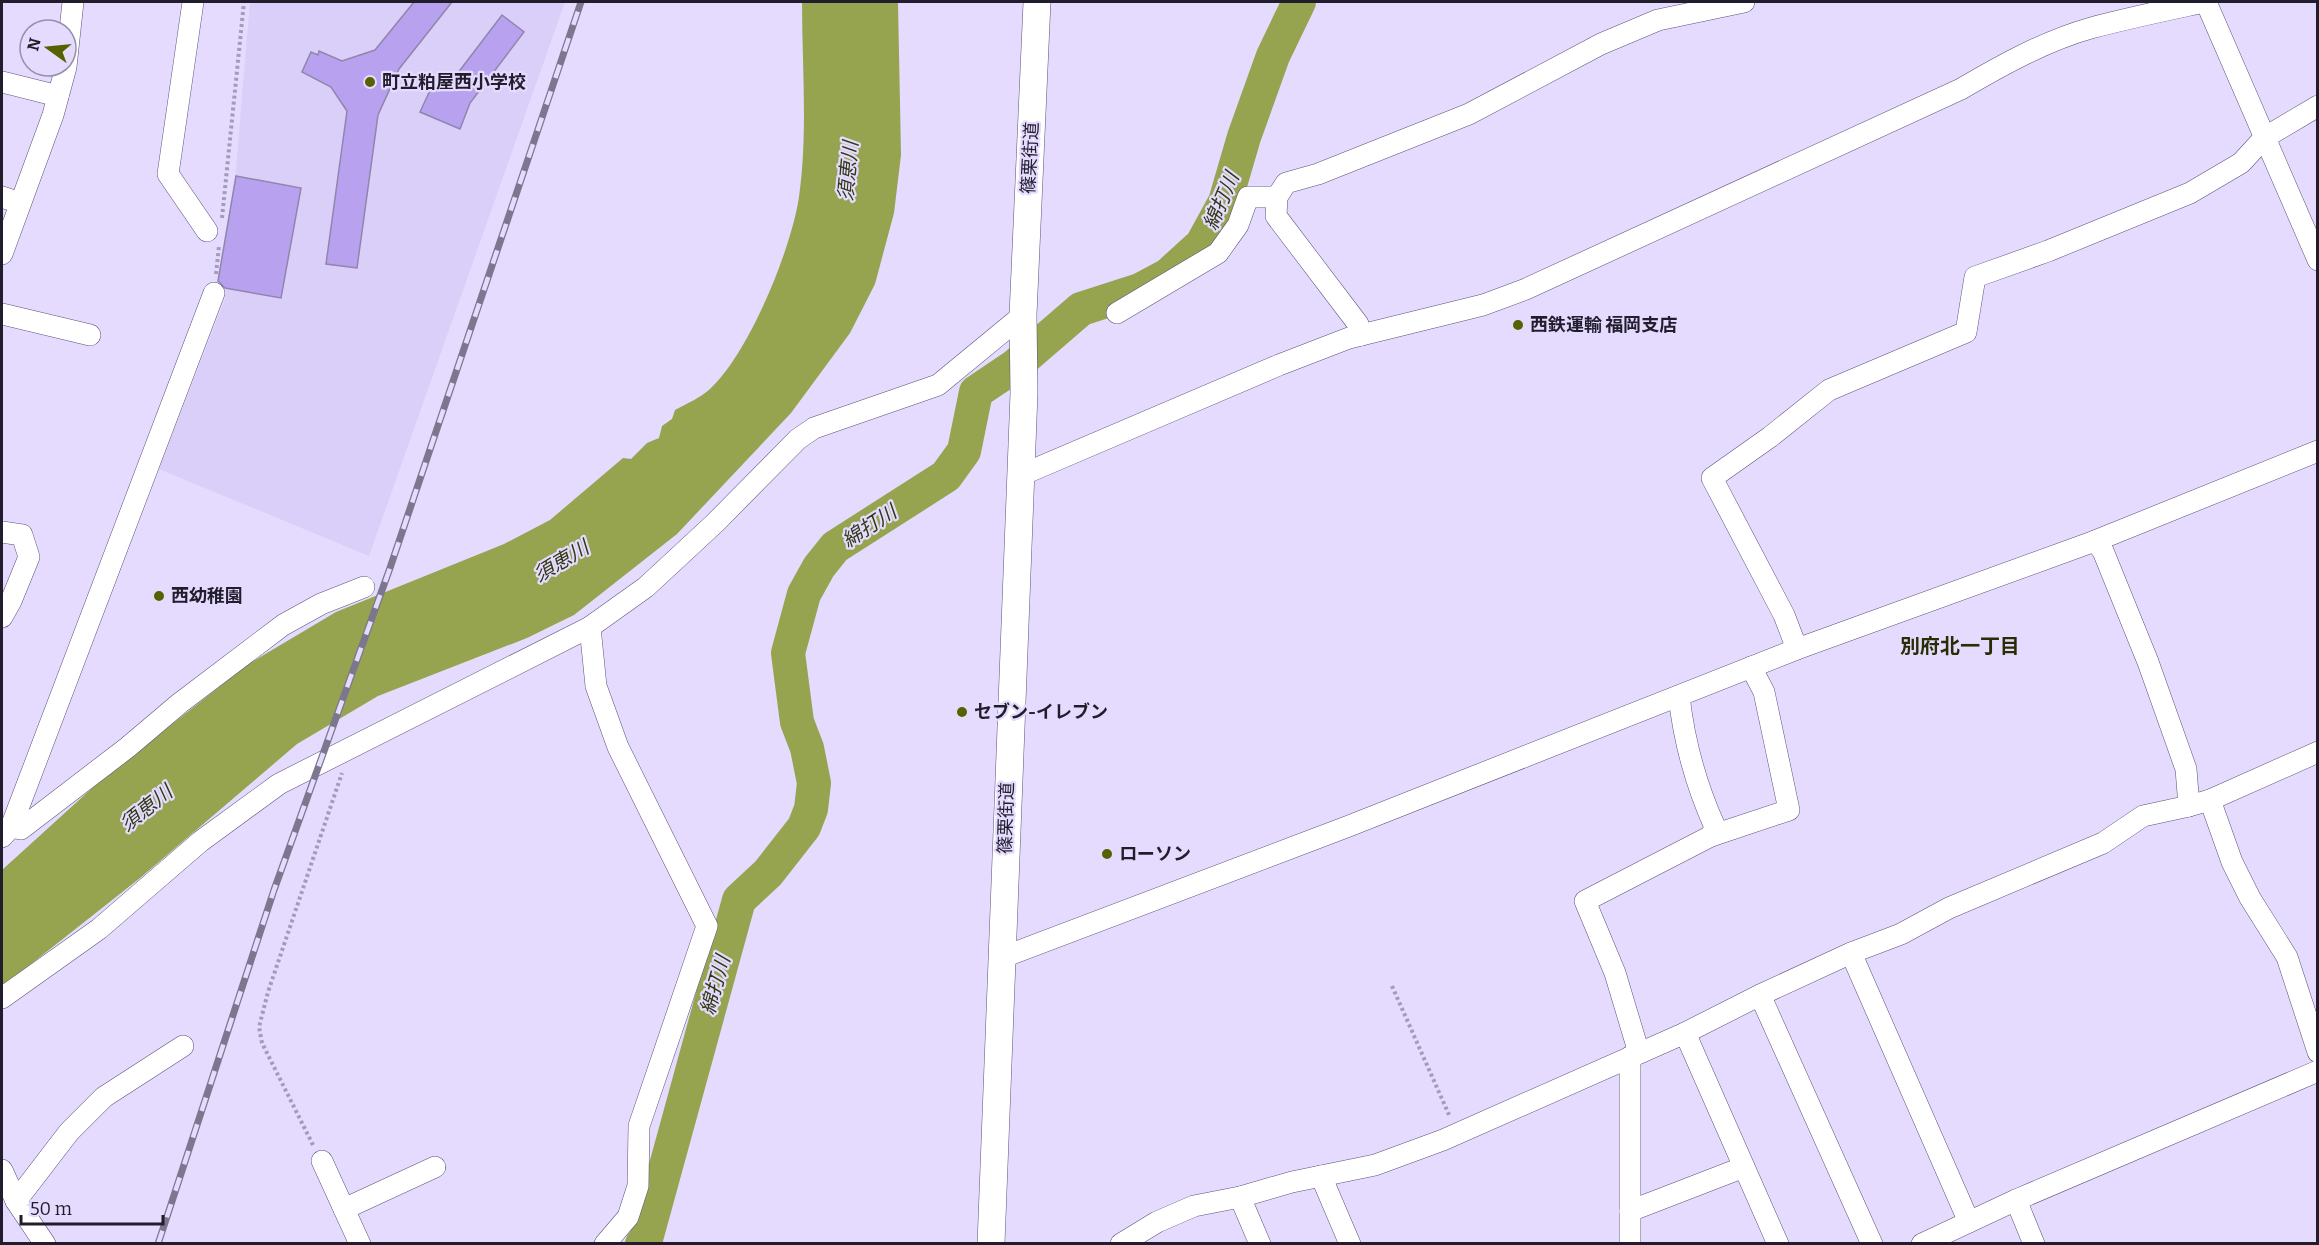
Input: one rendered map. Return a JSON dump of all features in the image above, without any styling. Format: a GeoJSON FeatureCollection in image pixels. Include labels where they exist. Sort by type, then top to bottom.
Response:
{"type":"FeatureCollection","features":[{"type":"Feature","properties":{"kind":"main road","name":"篠栗街道"},"geometry":{"type":"LineString","coordinates":[[992,1244],[1019,476],[1024,393],[1023,315],[1037,2]]}},
{"type":"Feature","properties":{"kind":"street"},"geometry":{"type":"LineString","coordinates":[[2,254],[11,200],[58,96],[66,67],[73,2]]}},
{"type":"Feature","properties":{"kind":"street"},"geometry":{"type":"LineString","coordinates":[[193,2],[168,174],[216,229]]}},
{"type":"Feature","properties":{"kind":"street"},"geometry":{"type":"LineString","coordinates":[[1360,335],[1358,324],[1276,216],[1277,197],[1286,183],[1318,174],[1469,114],[1601,44],[1659,20],[1744,2]]}},
{"type":"Feature","properties":{"kind":"street"},"geometry":{"type":"LineString","coordinates":[[1019,476],[1279,365],[1360,335],[1483,305],[1526,290],[1961,89],[2008,62],[2047,44],[2090,28],[2205,2],[2318,260]]}},
{"type":"Feature","properties":{"kind":"street"},"geometry":{"type":"LineString","coordinates":[[2,82],[58,96]]}},
{"type":"Feature","properties":{"kind":"street"},"geometry":{"type":"LineString","coordinates":[[1797,649],[1784,615],[1712,478],[1770,437],[1829,390],[1966,332],[1975,277],[2048,251],[2190,193],[2241,163],[2264,138],[2318,106]]}},
{"type":"Feature","properties":{"kind":"street"},"geometry":{"type":"LineString","coordinates":[[1117,314],[1218,254],[1238,225],[1248,197],[1277,197]]}},
{"type":"Feature","properties":{"kind":"street"},"geometry":{"type":"LineString","coordinates":[[6,832],[214,293]]}},
{"type":"Feature","properties":{"kind":"street"},"geometry":{"type":"LineString","coordinates":[[2,314],[90,335]]}},
{"type":"Feature","properties":{"kind":"street"},"geometry":{"type":"LineString","coordinates":[[2,998],[99,929],[201,841],[279,784],[590,627],[646,587],[715,523],[798,440],[814,428],[938,385],[1023,315]]}},
{"type":"Feature","properties":{"kind":"street"},"geometry":{"type":"LineString","coordinates":[[1001,958],[1349,826],[1797,649],[2095,541],[2318,451]]}},
{"type":"Feature","properties":{"kind":"street"},"geometry":{"type":"LineString","coordinates":[[2,532],[22,535],[29,557],[2,617]]}},
{"type":"Feature","properties":{"kind":"street"},"geometry":{"type":"LineString","coordinates":[[2095,541],[2103,551],[2148,662],[2186,769],[2189,806]]}},
{"type":"Feature","properties":{"kind":"street"},"geometry":{"type":"LineString","coordinates":[[6,832],[21,829],[283,625],[321,604],[364,587]]}},
{"type":"Feature","properties":{"kind":"street"},"geometry":{"type":"LineString","coordinates":[[590,627],[596,686],[618,747],[707,926],[639,1126],[638,1186],[628,1217],[605,1244]]}},
{"type":"Feature","properties":{"kind":"street"},"geometry":{"type":"LineString","coordinates":[[1630,1244],[1635,1055],[1614,972],[1586,901],[1711,836],[1789,810],[1764,692],[1751,667]]}},
{"type":"Feature","properties":{"kind":"street"},"geometry":{"type":"LineString","coordinates":[[1679,696],[1699,791],[1715,826],[1711,836]]}},
{"type":"Feature","properties":{"kind":"street"},"geometry":{"type":"LineString","coordinates":[[1121,1244],[1157,1222],[1194,1206],[1375,1165],[1458,1134],[1685,1033],[1851,952],[1900,934],[1949,909],[2103,843],[2142,816],[2210,800],[2318,752]]}},
{"type":"Feature","properties":{"kind":"street"},"geometry":{"type":"LineString","coordinates":[[2210,800],[2232,861],[2250,898],[2287,957],[2318,1052]]}},
{"type":"Feature","properties":{"kind":"street"},"geometry":{"type":"LineString","coordinates":[[1851,952],[1969,1222]]}},
{"type":"Feature","properties":{"kind":"street"},"geometry":{"type":"LineString","coordinates":[[1760,995],[1872,1244]]}},
{"type":"Feature","properties":{"kind":"street"},"geometry":{"type":"LineString","coordinates":[[1685,1033],[1778,1244]]}},
{"type":"Feature","properties":{"kind":"street"},"geometry":{"type":"LineString","coordinates":[[16,1201],[69,1132],[104,1097],[183,1046]]}},
{"type":"Feature","properties":{"kind":"street"},"geometry":{"type":"LineString","coordinates":[[1922,1244],[2016,1200],[2318,1071]]}},
{"type":"Feature","properties":{"kind":"street"},"geometry":{"type":"LineString","coordinates":[[322,1161],[360,1244]]}},
{"type":"Feature","properties":{"kind":"street"},"geometry":{"type":"LineString","coordinates":[[344,1209],[435,1167]]}},
{"type":"Feature","properties":{"kind":"street"},"geometry":{"type":"LineString","coordinates":[[1630,1211],[1744,1167]]}},
{"type":"Feature","properties":{"kind":"street"},"geometry":{"type":"LineString","coordinates":[[2,1170],[16,1201],[45,1244]]}},
{"type":"Feature","properties":{"kind":"street"},"geometry":{"type":"LineString","coordinates":[[1321,1176],[1350,1244]]}},
{"type":"Feature","properties":{"kind":"street"},"geometry":{"type":"LineString","coordinates":[[1240,1197],[1260,1244]]}},
{"type":"Feature","properties":{"kind":"street"},"geometry":{"type":"LineString","coordinates":[[2016,1200],[2034,1244]]}},
{"type":"Feature","properties":{"kind":"path"},"geometry":{"type":"LineString","coordinates":[[214,293],[216,229],[244,2]]}},
{"type":"Feature","properties":{"kind":"path"},"geometry":{"type":"LineString","coordinates":[[322,1161],[262,1043],[260,1027],[268,992],[350,749]]}},
{"type":"Feature","properties":{"kind":"path"},"geometry":{"type":"LineString","coordinates":[[1392,986],[1458,1134]]}},
{"type":"Feature","properties":{"kind":"shaded area"},"geometry":{"type":"Polygon","coordinates":[[[250,2],[565,2],[369,556],[159,469],[225,299],[250,2]]]}},
{"type":"Feature","properties":{"kind":"water","name":"須恵川"},"geometry":{"type":"Polygon","coordinates":[[[802,2],[898,2],[901,155],[894,213],[875,284],[850,333],[791,413],[677,534],[574,615],[527,638],[378,696],[297,744],[140,878],[2,987],[2,870],[100,781],[247,665],[336,612],[504,544],[550,520],[623,458],[631,459],[647,443],[659,438],[662,426],[672,419],[675,410],[706,392],[725,373],[753,326],[778,272],[799,197],[804,100],[802,2]]]}},
{"type":"Feature","properties":{"kind":"building"},"geometry":{"type":"Polygon","coordinates":[[[414,2],[452,2],[399,69],[378,115],[357,268],[326,264],[347,111],[331,87],[302,72],[311,52],[318,55],[319,51],[342,61],[375,50],[414,2]]]}},
{"type":"Feature","properties":{"kind":"building"},"geometry":{"type":"Polygon","coordinates":[[[502,15],[524,32],[470,103],[460,129],[420,112],[433,84],[438,89],[447,78],[451,82],[502,15]]]}},
{"type":"Feature","properties":{"kind":"building"},"geometry":{"type":"Polygon","coordinates":[[[236,176],[301,188],[281,298],[225,288],[218,281],[236,176]]]}},
{"type":"Feature","properties":{"kind":"waterway","name":"綿打川"},"geometry":{"type":"LineString","coordinates":[[642,1244],[646,1239],[739,900],[768,873],[804,827],[811,809],[814,783],[807,748],[797,722],[788,653],[804,594],[819,567],[835,547],[946,476],[964,451],[976,392],[1016,365],[1081,309],[1140,290],[1168,275],[1202,244],[1225,202],[1244,137],[1273,56],[1299,2]]}},
{"type":"Feature","properties":{"kind":"railway"},"geometry":{"type":"LineString","coordinates":[[158,1244],[274,890],[390,568],[581,2]]}},
{"type":"Feature","properties":{"kind":"place","name":"町立粕屋西小学校"},"geometry":{"type":"Point","coordinates":[370,82]}},
{"type":"Feature","properties":{"kind":"place","name":"西鉄運輸 福岡支店"},"geometry":{"type":"Point","coordinates":[1518,325]}},
{"type":"Feature","properties":{"kind":"place","name":"西幼稚園"},"geometry":{"type":"Point","coordinates":[159,596]}},
{"type":"Feature","properties":{"kind":"place","name":"セブン-イレブン"},"geometry":{"type":"Point","coordinates":[962,712]}},
{"type":"Feature","properties":{"kind":"place","name":"ローソン"},"geometry":{"type":"Point","coordinates":[1107,854]}},
{"type":"Feature","properties":{"kind":"district","name":"別府北一丁目"},"geometry":{"type":"Point","coordinates":[1960,646]}}]}
